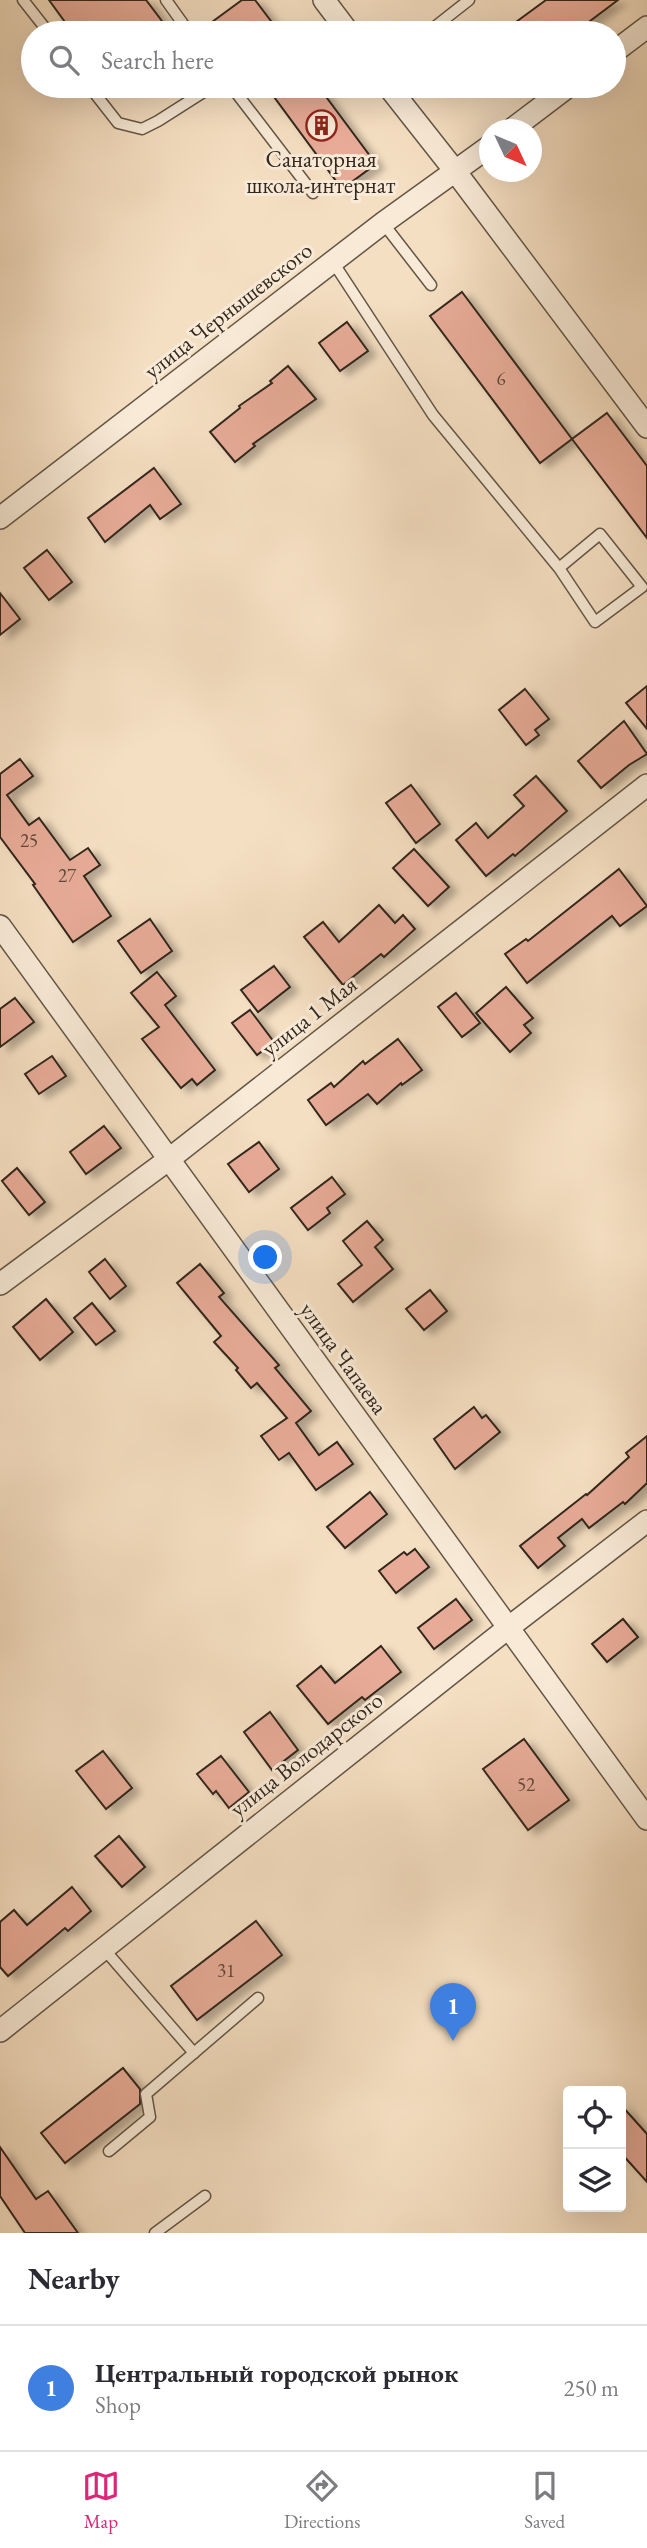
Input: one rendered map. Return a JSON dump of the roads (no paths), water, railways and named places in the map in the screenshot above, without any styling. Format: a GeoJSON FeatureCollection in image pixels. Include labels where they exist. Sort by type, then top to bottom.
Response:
{"type":"FeatureCollection","features":[{"type":"Feature","properties":{"kind":"street"},"geometry":{"type":"LineString","coordinates":[[324,0],[340,21]]}},
{"type":"Feature","properties":{"kind":"street"},"geometry":{"type":"LineString","coordinates":[[626,43],[647,27]]}},
{"type":"Feature","properties":{"kind":"street"},"geometry":{"type":"LineString","coordinates":[[397,98],[647,427]]}},
{"type":"Feature","properties":{"kind":"street"},"geometry":{"type":"LineString","coordinates":[[526,119],[553,98]]}},
{"type":"Feature","properties":{"kind":"street","name":"улица Чернышевского"},"geometry":{"type":"LineString","coordinates":[[0,518],[383,223],[479,154]]}},
{"type":"Feature","properties":{"kind":"street","name":"улица 1 Мая"},"geometry":{"type":"LineString","coordinates":[[0,1284],[167,1160],[647,785]]}},
{"type":"Feature","properties":{"kind":"street","name":"улица Чапаева"},"geometry":{"type":"LineString","coordinates":[[0,926],[647,1819]]}},
{"type":"Feature","properties":{"kind":"street","name":"улица Володарского"},"geometry":{"type":"LineString","coordinates":[[0,2031],[647,1521]]}},
{"type":"Feature","properties":{"kind":"lane"},"geometry":{"type":"LineString","coordinates":[[23,0],[40,21]]}},
{"type":"Feature","properties":{"kind":"lane"},"geometry":{"type":"LineString","coordinates":[[166,0],[180,21]]}},
{"type":"Feature","properties":{"kind":"lane"},"geometry":{"type":"LineString","coordinates":[[442,21],[469,0]]}},
{"type":"Feature","properties":{"kind":"lane"},"geometry":{"type":"LineString","coordinates":[[98,98],[118,123],[142,129],[194,98]]}},
{"type":"Feature","properties":{"kind":"lane"},"geometry":{"type":"LineString","coordinates":[[240,98],[313,193]]}},
{"type":"Feature","properties":{"kind":"lane"},"geometry":{"type":"LineString","coordinates":[[383,223],[431,285]]}},
{"type":"Feature","properties":{"kind":"lane"},"geometry":{"type":"LineString","coordinates":[[333,262],[433,415],[559,568],[595,622],[642,587],[600,534],[559,568]]}},
{"type":"Feature","properties":{"kind":"lane"},"geometry":{"type":"LineString","coordinates":[[104,1949],[194,2053]]}},
{"type":"Feature","properties":{"kind":"lane"},"geometry":{"type":"LineString","coordinates":[[109,2151],[150,2117],[146,2094],[258,1998]]}},
{"type":"Feature","properties":{"kind":"lane"},"geometry":{"type":"LineString","coordinates":[[155,2233],[205,2196]]}},
{"type":"Feature","properties":{"kind":"place","name":"Санаторная школа-интернат"},"geometry":{"type":"Point","coordinates":[321,125]}},
{"type":"Feature","properties":{"kind":"place","name":"Центральный городской рынок"},"geometry":{"type":"Point","coordinates":[453,2041]}}]}
